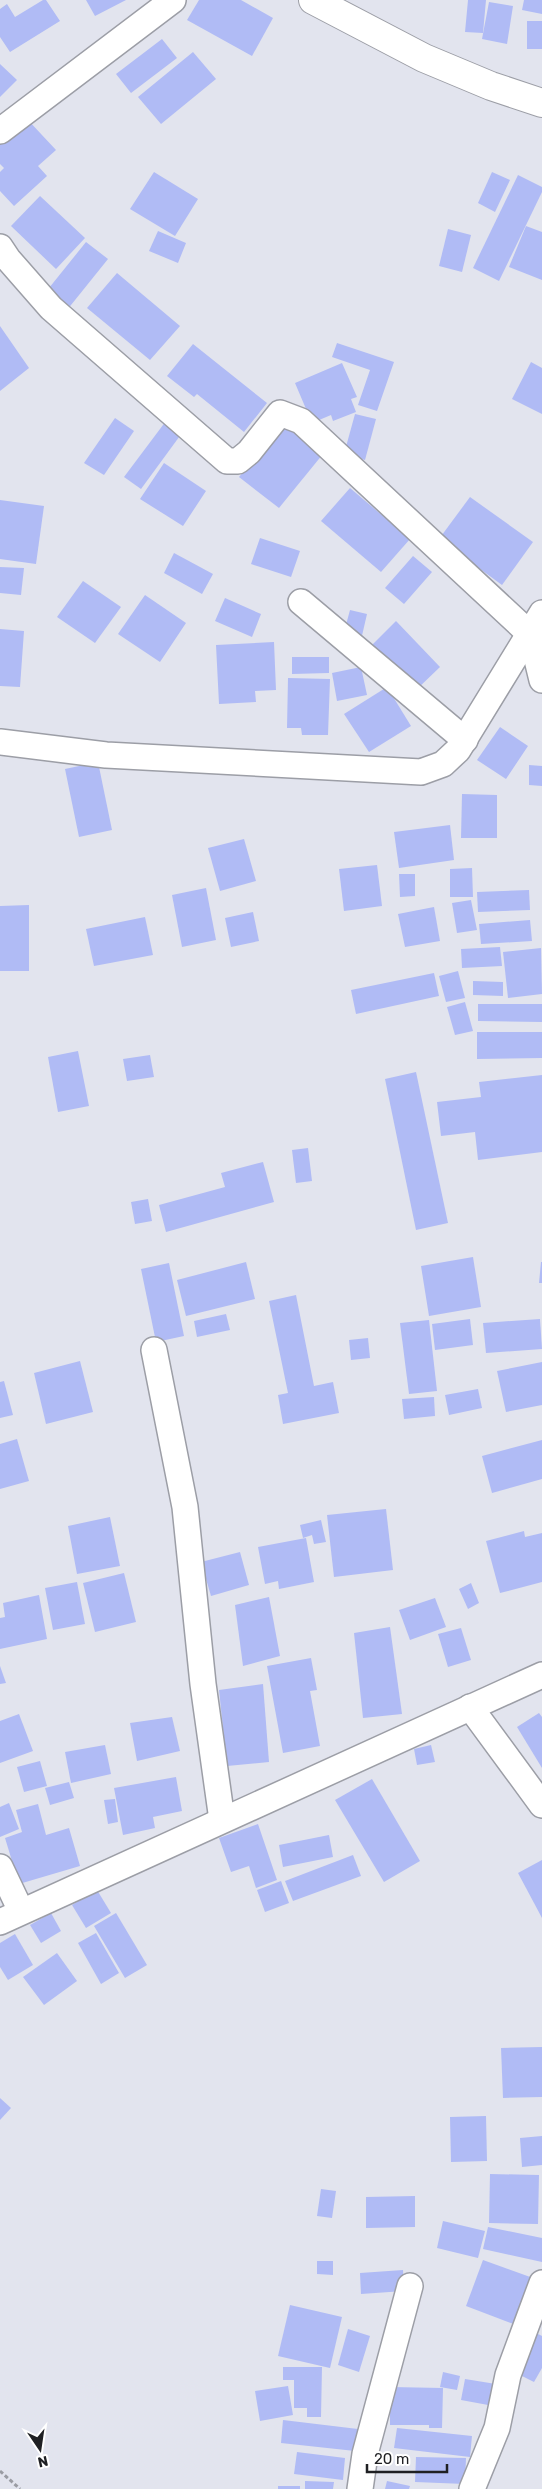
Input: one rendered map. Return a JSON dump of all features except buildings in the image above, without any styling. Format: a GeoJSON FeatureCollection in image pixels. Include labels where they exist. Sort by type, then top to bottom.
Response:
{"type":"FeatureCollection","features":[{"type":"Feature","properties":{"kind":"street"},"geometry":{"type":"LineString","coordinates":[[0,130],[173,0]]}},
{"type":"Feature","properties":{"kind":"street"},"geometry":{"type":"LineString","coordinates":[[313,0],[424,58],[491,86],[542,103]]}},
{"type":"Feature","properties":{"kind":"street"},"geometry":{"type":"LineString","coordinates":[[0,247],[8,259],[51,308],[227,460],[238,461],[249,452],[280,413],[301,421],[530,635],[542,680]]}},
{"type":"Feature","properties":{"kind":"street"},"geometry":{"type":"LineString","coordinates":[[301,602],[464,740]]}},
{"type":"Feature","properties":{"kind":"street"},"geometry":{"type":"LineString","coordinates":[[0,742],[106,755],[420,772],[443,764],[464,740],[542,613]]}},
{"type":"Feature","properties":{"kind":"street"},"geometry":{"type":"LineString","coordinates":[[154,1350],[185,1507],[203,1684],[222,1820]]}},
{"type":"Feature","properties":{"kind":"street"},"geometry":{"type":"LineString","coordinates":[[0,1867],[10,1917],[542,1675]]}},
{"type":"Feature","properties":{"kind":"street"},"geometry":{"type":"LineString","coordinates":[[470,1707],[542,1804]]}},
{"type":"Feature","properties":{"kind":"street"},"geometry":{"type":"LineString","coordinates":[[472,2489],[497,2428],[508,2375],[542,2283]]}},
{"type":"Feature","properties":{"kind":"street"},"geometry":{"type":"LineString","coordinates":[[360,2489],[364,2454],[410,2286]]}},
{"type":"Feature","properties":{"kind":"path"},"geometry":{"type":"LineString","coordinates":[[0,2471],[20,2489]]}}]}
